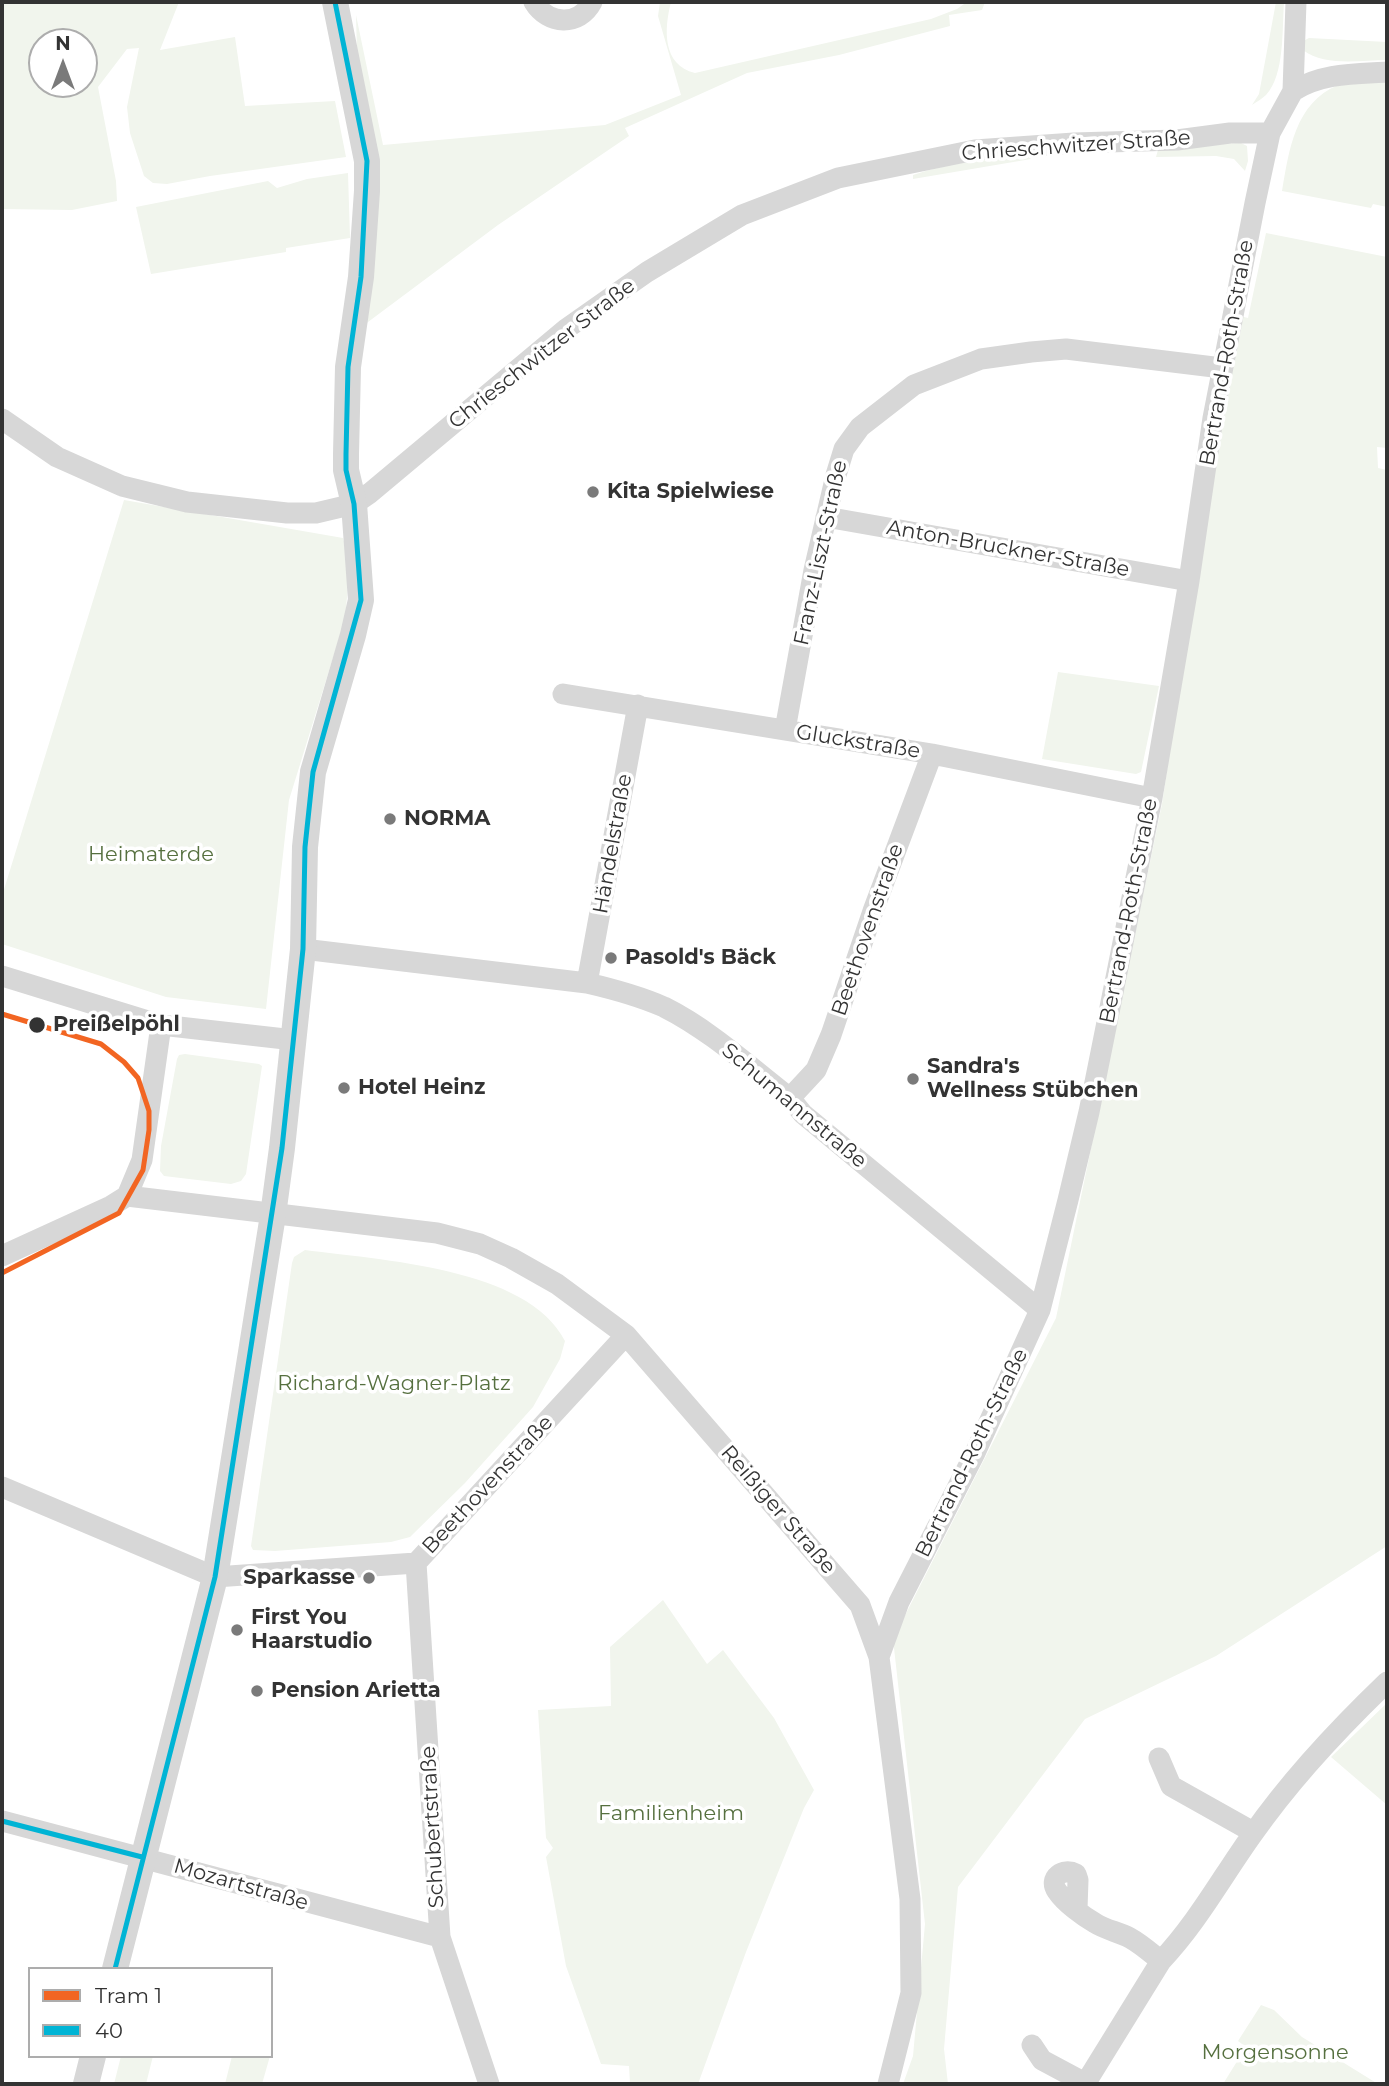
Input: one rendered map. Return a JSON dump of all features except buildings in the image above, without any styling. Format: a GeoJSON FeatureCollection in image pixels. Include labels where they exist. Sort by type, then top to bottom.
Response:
{"type":"FeatureCollection","features":[{"type":"Feature","properties":{"kind":"street"},"geometry":{"type":"LineString","coordinates":[[115,1967],[215,1577],[273,1215],[303,949],[305,847],[313,772],[354,635],[361,600],[354,504],[346,470],[346,454],[348,366],[361,277],[367,161],[335,2]]}},
{"type":"Feature","properties":{"kind":"street"},"geometry":{"type":"LineString","coordinates":[[534,2],[548,18],[562,21],[576,19],[584,14],[592,2]]}},
{"type":"Feature","properties":{"kind":"street"},"geometry":{"type":"LineString","coordinates":[[1293,91],[1296,2]]}},
{"type":"Feature","properties":{"kind":"street"},"geometry":{"type":"LineString","coordinates":[[1293,91],[1309,81],[1338,75],[1387,72]]}},
{"type":"Feature","properties":{"kind":"street","name":"Bertrand-Roth-Straße"},"geometry":{"type":"LineString","coordinates":[[879,1657],[899,1602],[975,1452],[1040,1310],[1089,1112],[1152,798],[1222,368],[1270,133],[1293,91]]}},
{"type":"Feature","properties":{"kind":"street","name":"Chrieschwitzer Straße"},"geometry":{"type":"LineString","coordinates":[[2,419],[57,457],[122,486],[187,502],[287,513],[316,513],[354,504],[566,329],[647,272],[742,215],[838,178],[975,150],[1270,133]]}},
{"type":"Feature","properties":{"kind":"street","name":"Franz-Liszt-Straße"},"geometry":{"type":"LineString","coordinates":[[785,730],[835,475],[844,449],[860,427],[914,385],[981,359],[1066,349],[1222,368]]}},
{"type":"Feature","properties":{"kind":"street","name":"Anton-Bruckner-Straße"},"geometry":{"type":"LineString","coordinates":[[826,517],[1189,581]]}},
{"type":"Feature","properties":{"kind":"street","name":"Gluckstraße"},"geometry":{"type":"LineString","coordinates":[[563,694],[932,754],[1152,798]]}},
{"type":"Feature","properties":{"kind":"street","name":"Händelstraße"},"geometry":{"type":"LineString","coordinates":[[587,983],[638,705]]}},
{"type":"Feature","properties":{"kind":"street","name":"Beethovenstraße"},"geometry":{"type":"LineString","coordinates":[[790,1098],[816,1070],[831,1035],[873,911],[932,754]]}},
{"type":"Feature","properties":{"kind":"street","name":"Schumannstraße"},"geometry":{"type":"LineString","coordinates":[[303,949],[587,983],[621,991],[663,1007],[689,1021],[790,1098],[803,1114],[1040,1310]]}},
{"type":"Feature","properties":{"kind":"street"},"geometry":{"type":"LineString","coordinates":[[2,976],[161,1025],[294,1040]]}},
{"type":"Feature","properties":{"kind":"street"},"geometry":{"type":"LineString","coordinates":[[2,1256],[127,1196],[142,1160],[161,1025]]}},
{"type":"Feature","properties":{"kind":"street","name":"Reißiger Straße"},"geometry":{"type":"LineString","coordinates":[[127,1196],[437,1233],[480,1244],[511,1258],[557,1284],[626,1335],[860,1605],[879,1657],[910,1899],[911,1993],[888,2084]]}},
{"type":"Feature","properties":{"kind":"street","name":"Beethovenstraße"},"geometry":{"type":"LineString","coordinates":[[2,1487],[215,1577],[416,1563],[626,1335]]}},
{"type":"Feature","properties":{"kind":"street","name":"Schubertstraße"},"geometry":{"type":"LineString","coordinates":[[416,1563],[440,1937],[489,2084]]}},
{"type":"Feature","properties":{"kind":"street"},"geometry":{"type":"LineString","coordinates":[[1032,2045],[1042,2060],[1085,2084],[1161,1961],[1177,1944],[1253,1832],[1336,1732],[1387,1682]]}},
{"type":"Feature","properties":{"kind":"street"},"geometry":{"type":"LineString","coordinates":[[1159,1758],[1171,1786],[1253,1832]]}},
{"type":"Feature","properties":{"kind":"street","name":"Mozartstraße"},"geometry":{"type":"LineString","coordinates":[[2,1821],[440,1937]]}},
{"type":"Feature","properties":{"kind":"street"},"geometry":{"type":"LineString","coordinates":[[1077,1909],[1095,1923],[1131,1938],[1161,1961]]}},
{"type":"Feature","properties":{"kind":"street"},"geometry":{"type":"LineString","coordinates":[[86,2084],[92,2058]]}},
{"type":"Feature","properties":{"kind":"green space"},"geometry":{"type":"Polygon","coordinates":[[[2,2],[179,2],[160,50],[235,37],[245,106],[335,101],[346,157],[167,184],[153,183],[144,176],[130,133],[127,107],[139,48],[127,49],[98,87],[116,181],[117,201],[72,210],[2,209],[2,2]]]}},
{"type":"Feature","properties":{"kind":"green space"},"geometry":{"type":"Polygon","coordinates":[[[660,2],[671,2],[667,34],[671,54],[684,69],[695,73],[931,19],[967,2],[985,2],[982,10],[949,15],[950,26],[839,55],[747,73],[625,128],[629,136],[498,225],[364,325],[356,15],[383,145],[605,125],[681,95],[658,16],[660,2]]]}},
{"type":"Feature","properties":{"kind":"green space"},"geometry":{"type":"Polygon","coordinates":[[[1276,2],[1284,2],[1280,64],[1277,76],[1266,95],[1252,105],[1259,94],[1276,2]]]}},
{"type":"Feature","properties":{"kind":"green space"},"geometry":{"type":"Polygon","coordinates":[[[1309,38],[1387,42],[1387,60],[1322,59],[1303,50],[1303,41],[1309,38]]]}},
{"type":"Feature","properties":{"kind":"green space"},"geometry":{"type":"Polygon","coordinates":[[[1387,77],[1387,207],[1373,204],[1371,208],[1282,191],[1296,129],[1312,103],[1338,85],[1387,77]]]}},
{"type":"Feature","properties":{"kind":"green space"},"geometry":{"type":"Polygon","coordinates":[[[1241,143],[1247,146],[1248,161],[1245,171],[1234,159],[1216,156],[1156,157],[1159,146],[1241,143]]]}},
{"type":"Feature","properties":{"kind":"green space"},"geometry":{"type":"Polygon","coordinates":[[[1026,155],[1031,159],[913,179],[913,175],[955,164],[1026,155]]]}},
{"type":"Feature","properties":{"kind":"green space"},"geometry":{"type":"Polygon","coordinates":[[[348,173],[350,238],[286,248],[286,252],[151,274],[136,207],[268,181],[277,188],[307,179],[348,173]]]}},
{"type":"Feature","properties":{"kind":"green space"},"geometry":{"type":"Polygon","coordinates":[[[1266,233],[1387,257],[1387,448],[1377,447],[1378,468],[1387,470],[1387,1546],[1216,1656],[1085,1719],[958,1887],[944,2049],[948,2084],[903,2084],[913,2056],[925,1924],[893,1639],[1056,1318],[1162,804],[1195,582],[1240,316],[1248,318],[1266,233]]]}},
{"type":"Feature","properties":{"kind":"green space","name":"Heimaterde"},"geometry":{"type":"Polygon","coordinates":[[[124,500],[343,538],[350,564],[345,619],[289,800],[266,1009],[166,997],[2,944],[2,896],[124,500]]]}},
{"type":"Feature","properties":{"kind":"green space"},"geometry":{"type":"Polygon","coordinates":[[[1058,672],[1159,686],[1141,772],[1136,774],[1042,759],[1058,672]]]}},
{"type":"Feature","properties":{"kind":"green space"},"geometry":{"type":"Polygon","coordinates":[[[179,1055],[262,1066],[246,1174],[241,1181],[231,1184],[164,1176],[160,1171],[161,1146],[177,1059],[179,1055]]]}},
{"type":"Feature","properties":{"kind":"green space","name":"Richard-Wagner-Platz"},"geometry":{"type":"Polygon","coordinates":[[[305,1250],[410,1264],[486,1282],[519,1297],[546,1316],[565,1341],[560,1359],[533,1407],[465,1483],[410,1537],[391,1542],[275,1551],[253,1550],[251,1546],[292,1263],[294,1257],[305,1250]]]}},
{"type":"Feature","properties":{"kind":"green space","name":"Familienheim"},"geometry":{"type":"Polygon","coordinates":[[[663,1600],[707,1664],[723,1650],[774,1718],[814,1790],[804,1808],[746,1952],[698,2084],[630,2084],[629,2066],[601,2064],[566,1966],[546,1857],[553,1848],[546,1838],[538,1710],[611,1706],[610,1647],[663,1600]]]}},
{"type":"Feature","properties":{"kind":"green space"},"geometry":{"type":"Polygon","coordinates":[[[1387,1703],[1387,1805],[1331,1757],[1387,1703]]]}},
{"type":"Feature","properties":{"kind":"green space","name":"Morgensonne"},"geometry":{"type":"Polygon","coordinates":[[[1261,2005],[1274,2010],[1302,2037],[1378,2084],[1223,2084],[1246,2047],[1238,2041],[1261,2005]]]}},
{"type":"Feature","properties":{"kind":"green space"},"geometry":{"type":"Polygon","coordinates":[[[120,2058],[152,2058],[146,2084],[114,2084],[120,2058]]]}},
{"type":"Feature","properties":{"kind":"green space"},"geometry":{"type":"Polygon","coordinates":[[[232,2058],[269,2058],[262,2084],[225,2084],[232,2058]]]}},
{"type":"Feature","properties":{"kind":"tram line","name":"1"},"geometry":{"type":"LineString","coordinates":[[2,1014],[101,1044],[124,1062],[138,1078],[149,1111],[143,1170],[119,1213],[2,1273]]}},
{"type":"Feature","properties":{"kind":"transit line","name":"40"},"geometry":{"type":"LineString","coordinates":[[116,1967],[215,1577],[282,1148],[303,949],[305,847],[313,772],[361,600],[354,504],[346,470],[346,454],[348,367],[361,277],[367,161],[335,2]]}},
{"type":"Feature","properties":{"kind":"transit line","name":"40"},"geometry":{"type":"LineString","coordinates":[[2,1821],[142,1857]]}},
{"type":"Feature","properties":{"kind":"place","name":"Kita Spielwiese"},"geometry":{"type":"Point","coordinates":[593,492]}},
{"type":"Feature","properties":{"kind":"place","name":"NORMA"},"geometry":{"type":"Point","coordinates":[390,819]}},
{"type":"Feature","properties":{"kind":"place","name":"Pasold's Bäck"},"geometry":{"type":"Point","coordinates":[611,958]}},
{"type":"Feature","properties":{"kind":"place","name":"Preißelpöhl"},"geometry":{"type":"Point","coordinates":[37,1025]}},
{"type":"Feature","properties":{"kind":"place","name":"Sandra's Wellness Stübchen"},"geometry":{"type":"Point","coordinates":[913,1079]}},
{"type":"Feature","properties":{"kind":"place","name":"Hotel Heinz"},"geometry":{"type":"Point","coordinates":[344,1088]}},
{"type":"Feature","properties":{"kind":"place","name":"Sparkasse"},"geometry":{"type":"Point","coordinates":[369,1578]}},
{"type":"Feature","properties":{"kind":"place","name":"First You Haarstudio"},"geometry":{"type":"Point","coordinates":[237,1630]}},
{"type":"Feature","properties":{"kind":"place","name":"Pension Arietta"},"geometry":{"type":"Point","coordinates":[257,1691]}}]}
